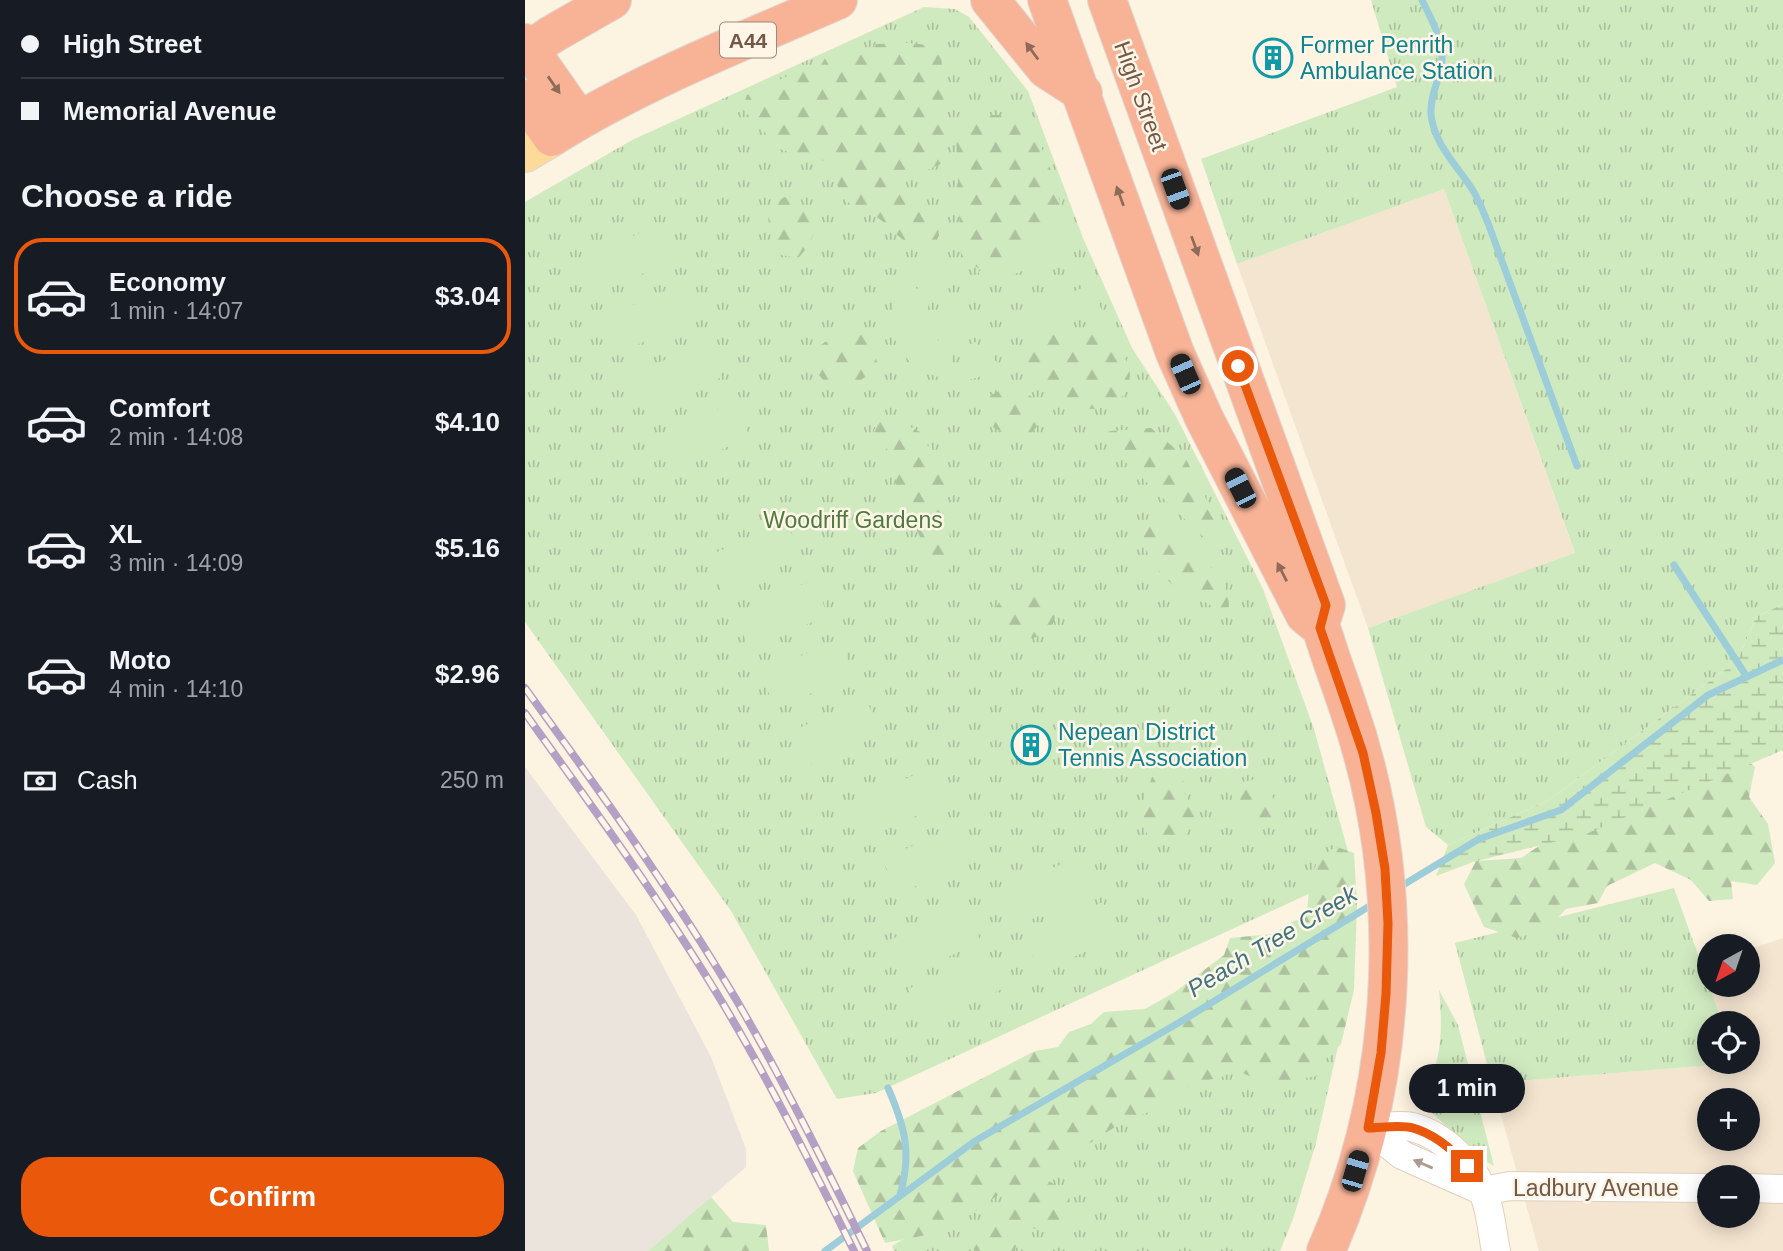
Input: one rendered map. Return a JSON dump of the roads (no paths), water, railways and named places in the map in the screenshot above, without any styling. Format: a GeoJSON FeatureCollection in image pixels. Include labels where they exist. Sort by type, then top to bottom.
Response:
{"type":"FeatureCollection","features":[{"type":"Feature","properties":{"kind":"highway","name":"A44"},"geometry":{"type":"LineString","coordinates":[[563,130],[657,80],[838,0]]}},
{"type":"Feature","properties":{"kind":"highway"},"geometry":{"type":"LineString","coordinates":[[991,0],[1045,69],[1083,93]]}},
{"type":"Feature","properties":{"kind":"highway","name":"High Street"},"geometry":{"type":"LineString","coordinates":[[1048,0],[1175,353],[1204,418],[1305,615],[1320,628],[1363,753],[1385,869],[1388,923],[1386,994],[1381,1053],[1368,1128],[1349,1192],[1326,1251]]}},
{"type":"Feature","properties":{"kind":"highway","name":"High Street"},"geometry":{"type":"LineString","coordinates":[[1107,0],[1326,605],[1320,628]]}},
{"type":"Feature","properties":{"kind":"highway"},"geometry":{"type":"LineString","coordinates":[[563,130],[527,49],[588,3]]}},
{"type":"Feature","properties":{"kind":"highway"},"geometry":{"type":"LineString","coordinates":[[525,99],[563,130]]}},
{"type":"Feature","properties":{"kind":"street"},"geometry":{"type":"LineString","coordinates":[[1368,1128],[1411,1127],[1434,1137],[1454,1151],[1483,1191],[1496,1251]]}},
{"type":"Feature","properties":{"kind":"street","name":"Ladbury Avenue"},"geometry":{"type":"LineString","coordinates":[[1483,1191],[1510,1186],[1697,1188]]}},
{"type":"Feature","properties":{"kind":"street"},"geometry":{"type":"LineString","coordinates":[[1760,1188],[1783,1189]]}},
{"type":"Feature","properties":{"kind":"waterway"},"geometry":{"type":"LineString","coordinates":[[1422,0],[1442,49],[1441,67],[1431,107],[1433,126],[1442,147],[1475,194],[1488,223],[1577,466]]}},
{"type":"Feature","properties":{"kind":"waterway"},"geometry":{"type":"LineString","coordinates":[[1674,565],[1747,677]]}},
{"type":"Feature","properties":{"kind":"waterway","name":"Peach Tree Creek"},"geometry":{"type":"LineString","coordinates":[[1398,888],[1479,839],[1561,810],[1708,695],[1783,660]]}},
{"type":"Feature","properties":{"kind":"waterway","name":"Peach Tree Creek"},"geometry":{"type":"LineString","coordinates":[[825,1251],[975,1141],[1180,1022],[1373,904]]}},
{"type":"Feature","properties":{"kind":"waterway"},"geometry":{"type":"LineString","coordinates":[[888,1088],[905,1140],[906,1166],[900,1195]]}},
{"type":"Feature","properties":{"kind":"railway"},"geometry":{"type":"LineString","coordinates":[[525,688],[635,842],[713,961],[788,1094],[867,1251]]}},
{"type":"Feature","properties":{"kind":"railway"},"geometry":{"type":"LineString","coordinates":[[525,713],[603,821],[702,969],[776,1097],[854,1251]]}},
{"type":"Feature","properties":{"kind":"place","name":"Former Penrith Ambulance Station"},"geometry":{"type":"Point","coordinates":[1273,58]}},
{"type":"Feature","properties":{"kind":"place","name":"Nepean District Tennis Association"},"geometry":{"type":"Point","coordinates":[1031,745]}},
{"type":"Feature","properties":{"kind":"park label","name":"Woodriff Gardens"},"geometry":{"type":"Point","coordinates":[853,520]}}]}
